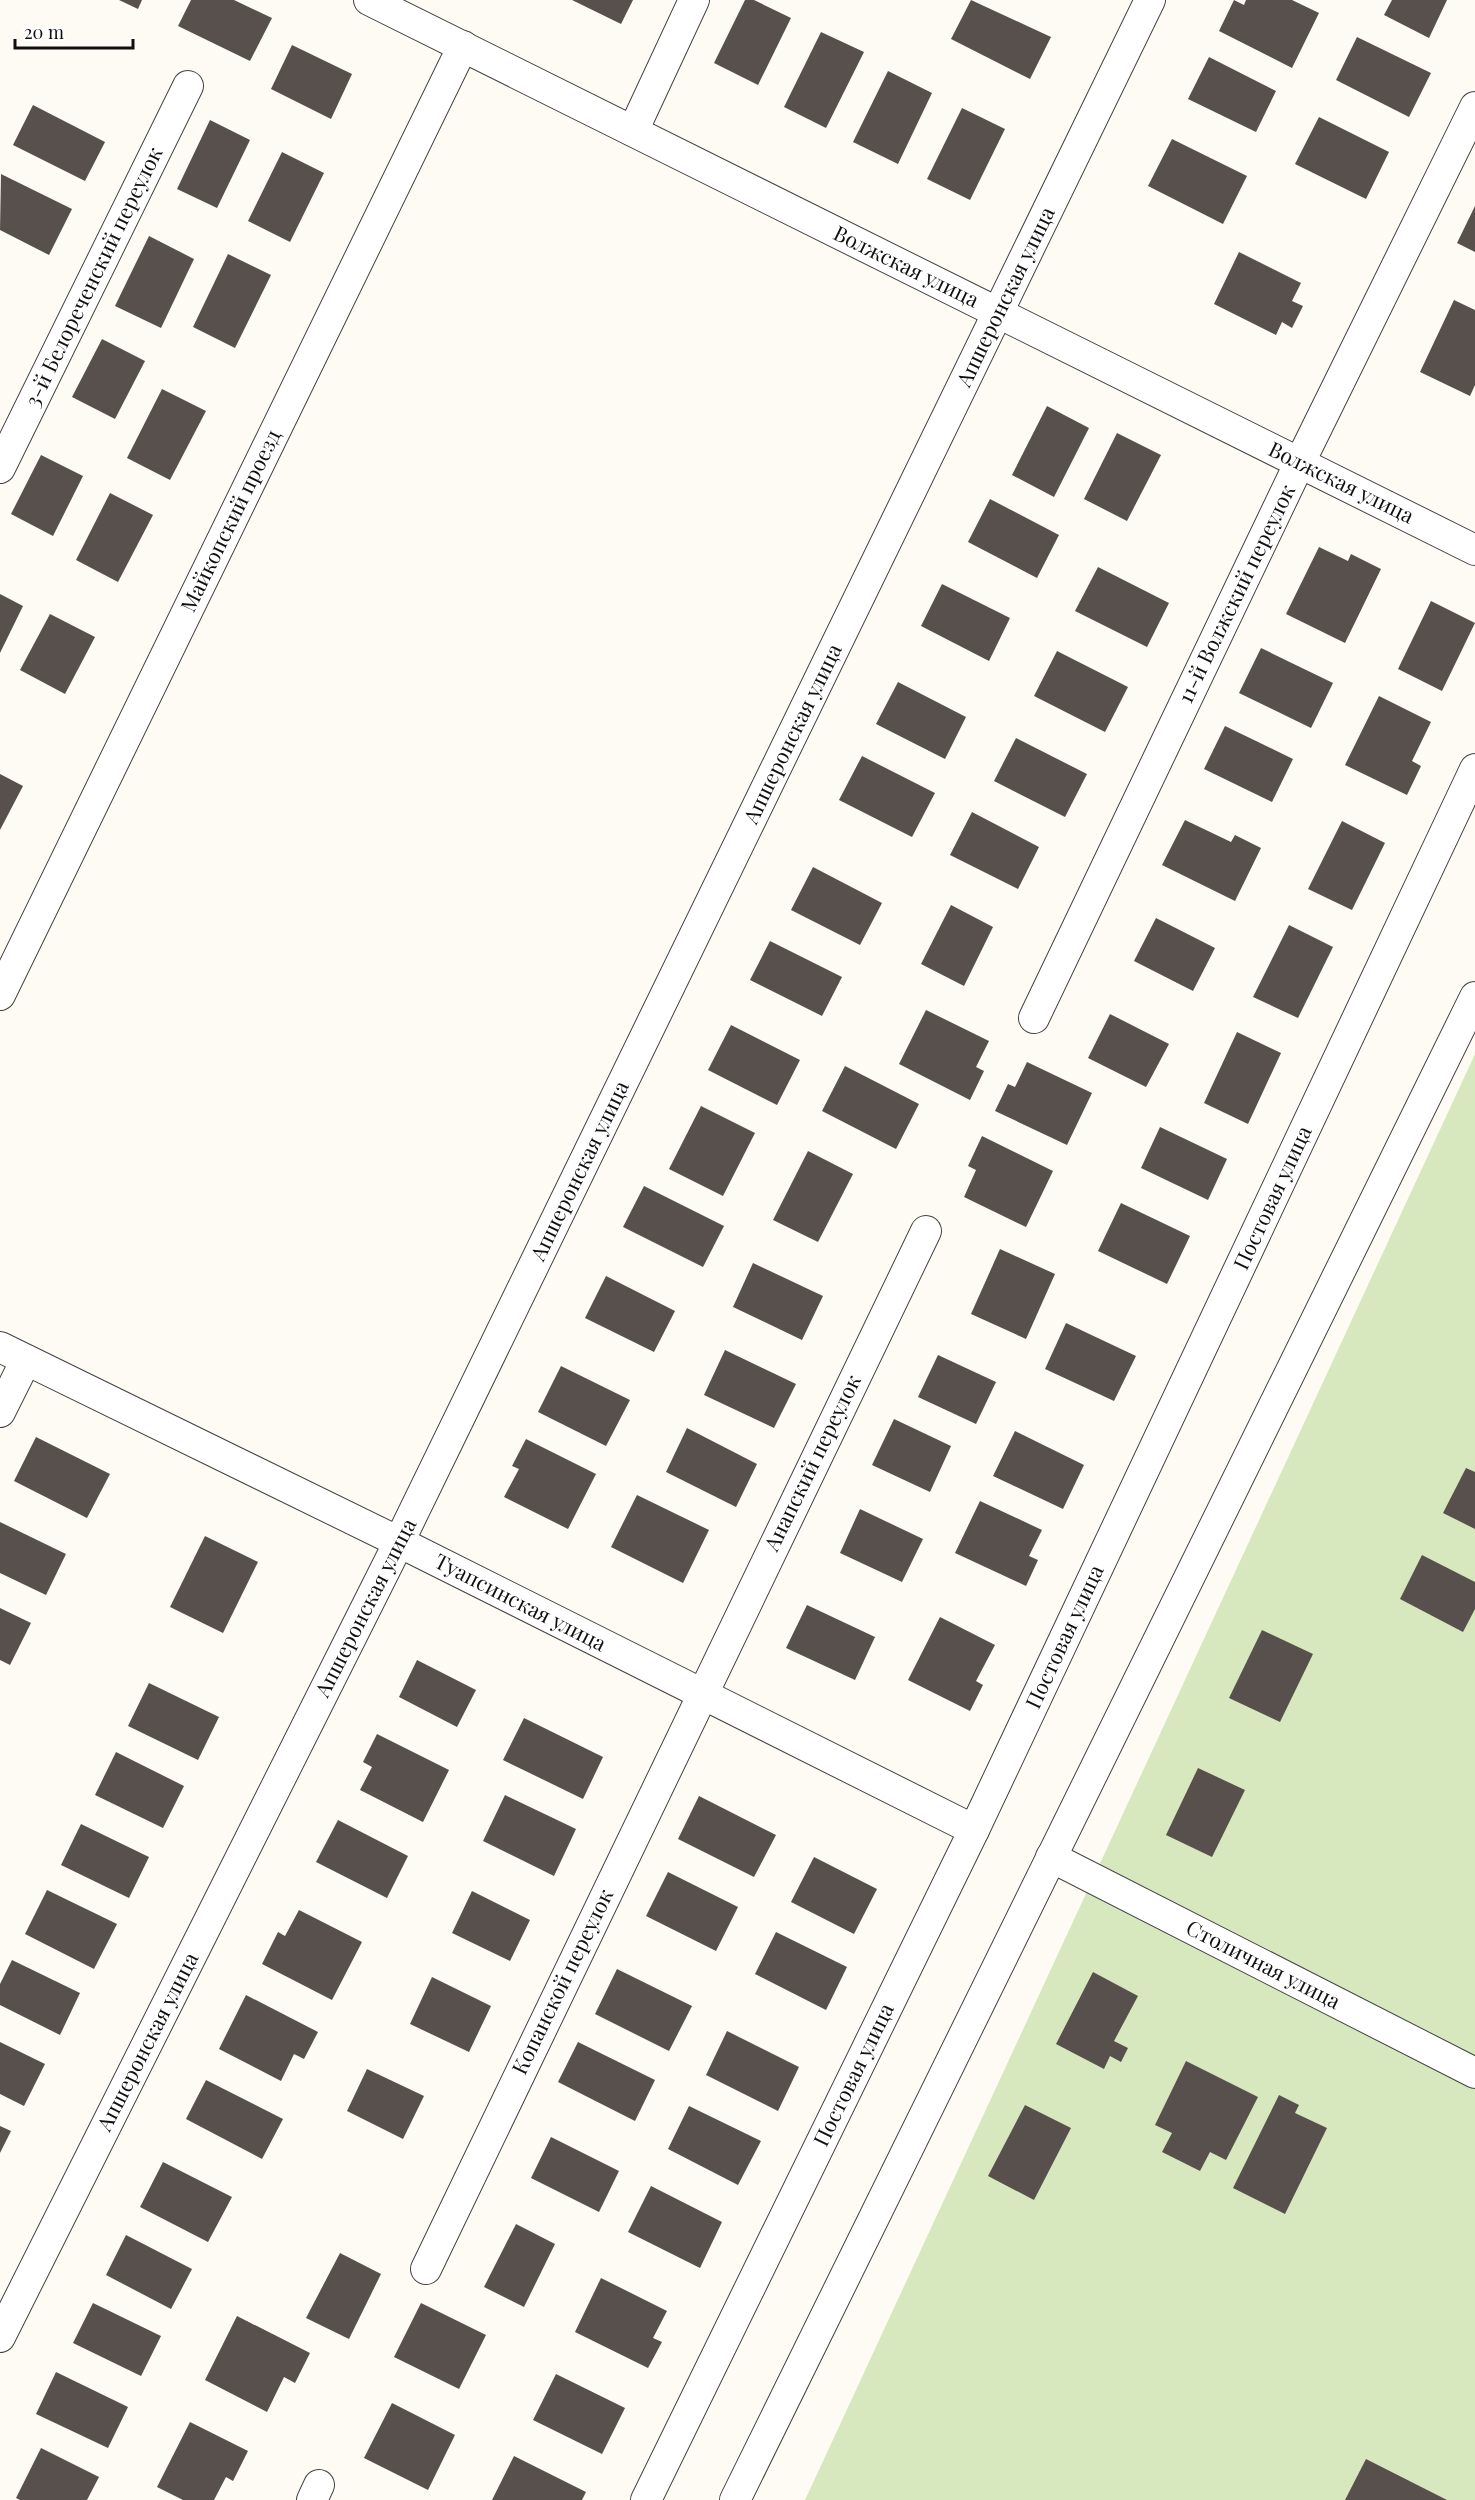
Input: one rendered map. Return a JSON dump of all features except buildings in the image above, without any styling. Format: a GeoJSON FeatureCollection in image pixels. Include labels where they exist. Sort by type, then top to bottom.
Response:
{"type":"FeatureCollection","features":[{"type":"Feature","properties":{"kind":"street","name":"Волжская улица"},"geometry":{"type":"LineString","coordinates":[[369,0],[1475,550]]}},
{"type":"Feature","properties":{"kind":"street"},"geometry":{"type":"LineString","coordinates":[[633,131],[694,0]]}},
{"type":"Feature","properties":{"kind":"street","name":"Апшеронская улица"},"geometry":{"type":"LineString","coordinates":[[0,2337],[399,1542],[1150,0]]}},
{"type":"Feature","properties":{"kind":"street","name":"Майкопский проезд"},"geometry":{"type":"LineString","coordinates":[[0,995],[463,46]]}},
{"type":"Feature","properties":{"kind":"street","name":"3-й Белореченский переулок"},"geometry":{"type":"LineString","coordinates":[[0,468],[188,86]]}},
{"type":"Feature","properties":{"kind":"street","name":"11-й Волжский переулок"},"geometry":{"type":"LineString","coordinates":[[1034,1018],[1300,462],[1475,107]]}},
{"type":"Feature","properties":{"kind":"street","name":"Постовая улица"},"geometry":{"type":"LineString","coordinates":[[646,2500],[974,1830],[1475,770]]}},
{"type":"Feature","properties":{"kind":"street"},"geometry":{"type":"LineString","coordinates":[[735,2500],[1475,997]]}},
{"type":"Feature","properties":{"kind":"street","name":"Анапский переулок"},"geometry":{"type":"LineString","coordinates":[[701,1695],[926,1231]]}},
{"type":"Feature","properties":{"kind":"street"},"geometry":{"type":"LineString","coordinates":[[0,1412],[13,1353]]}},
{"type":"Feature","properties":{"kind":"street","name":"Туапсинская улица"},"geometry":{"type":"LineString","coordinates":[[13,1353],[399,1542],[974,1830]]}},
{"type":"Feature","properties":{"kind":"street","name":"Копанской переулок"},"geometry":{"type":"LineString","coordinates":[[426,2269],[701,1695]]}},
{"type":"Feature","properties":{"kind":"street","name":"Столичная улица"},"geometry":{"type":"LineString","coordinates":[[1051,1857],[1475,2073]]}},
{"type":"Feature","properties":{"kind":"green space"},"geometry":{"type":"Polygon","coordinates":[[[1475,1054],[1475,2500],[805,2500],[1475,1054]]]}}]}
